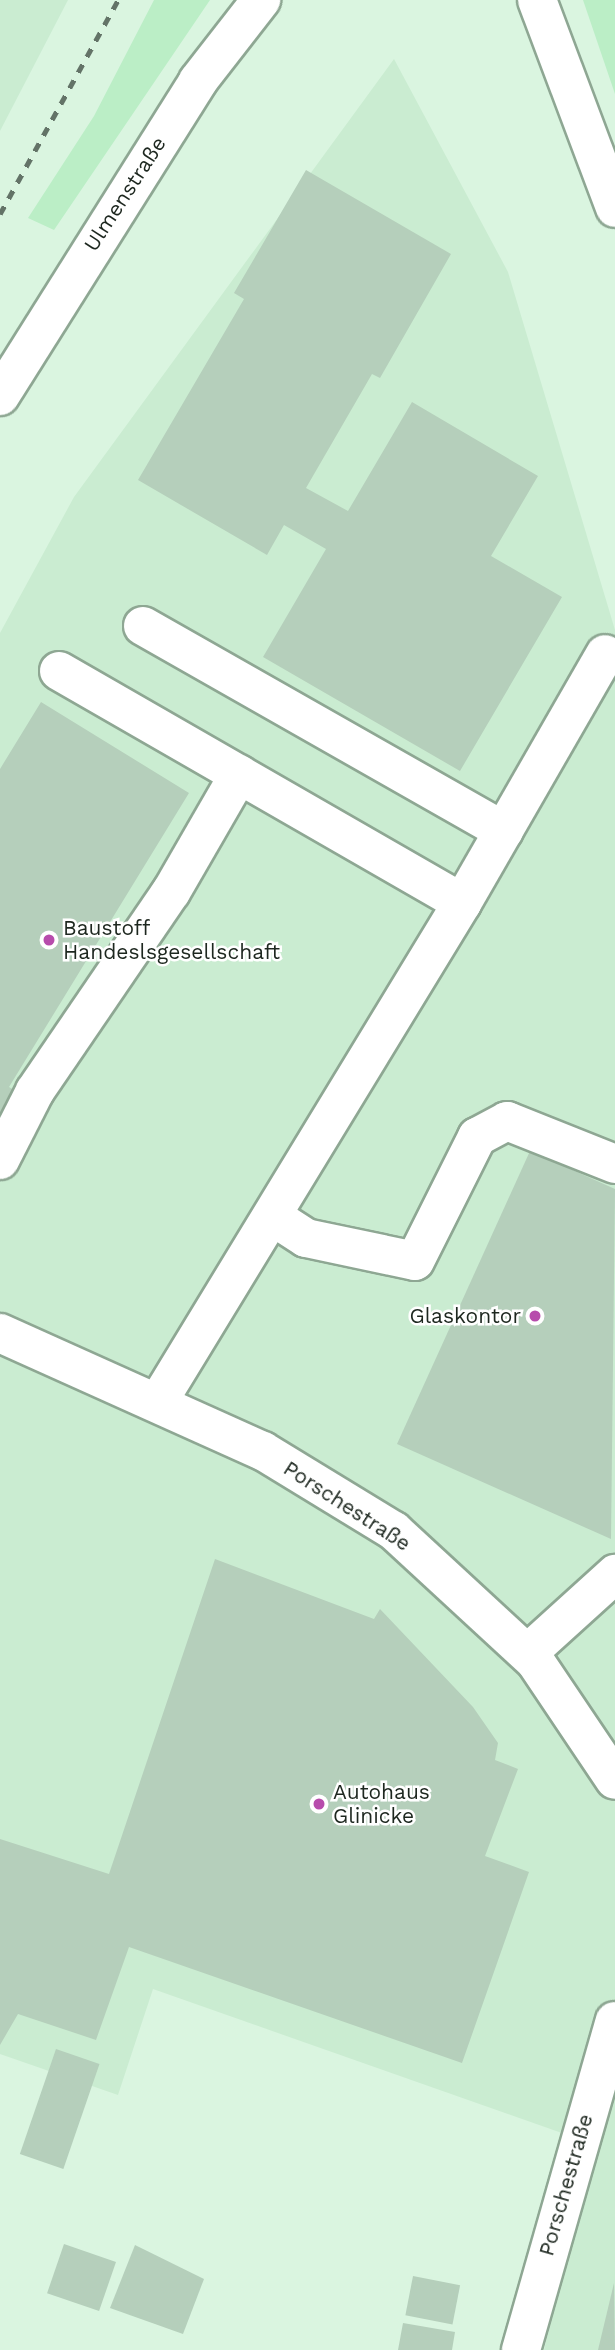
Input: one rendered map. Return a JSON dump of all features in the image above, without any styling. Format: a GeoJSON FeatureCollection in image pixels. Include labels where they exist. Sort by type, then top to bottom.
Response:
{"type":"FeatureCollection","features":[{"type":"Feature","properties":{"kind":"street","name":"Ulmenstraße"},"geometry":{"type":"LineString","coordinates":[[0,396],[198,81],[261,0]]}},
{"type":"Feature","properties":{"kind":"street"},"geometry":{"type":"LineString","coordinates":[[537,0],[615,208]]}},
{"type":"Feature","properties":{"kind":"street"},"geometry":{"type":"LineString","coordinates":[[143,626],[504,831]]}},
{"type":"Feature","properties":{"kind":"street"},"geometry":{"type":"LineString","coordinates":[[158,1402],[462,903],[605,654]]}},
{"type":"Feature","properties":{"kind":"street"},"geometry":{"type":"LineString","coordinates":[[59,671],[462,903]]}},
{"type":"Feature","properties":{"kind":"street"},"geometry":{"type":"LineString","coordinates":[[0,1160],[36,1091],[171,892],[239,774]]}},
{"type":"Feature","properties":{"kind":"street"},"geometry":{"type":"LineString","coordinates":[[272,1216],[306,1238],[415,1261],[477,1137],[507,1121],[615,1164]]}},
{"type":"Feature","properties":{"kind":"street","name":"Porschestraße"},"geometry":{"type":"LineString","coordinates":[[0,1333],[263,1451],[394,1531],[528,1653],[615,1780]]}},
{"type":"Feature","properties":{"kind":"street"},"geometry":{"type":"LineString","coordinates":[[528,1653],[615,1574]]}},
{"type":"Feature","properties":{"kind":"street","name":"Porschestraße"},"geometry":{"type":"LineString","coordinates":[[521,2350],[615,2021]]}},
{"type":"Feature","properties":{"kind":"shaded area"},"geometry":{"type":"Polygon","coordinates":[[[0,0],[68,0],[0,131],[0,0]]]}},
{"type":"Feature","properties":{"kind":"shaded area"},"geometry":{"type":"Polygon","coordinates":[[[154,0],[210,0],[54,230],[28,218],[94,116],[154,0]]]}},
{"type":"Feature","properties":{"kind":"shaded area"},"geometry":{"type":"Polygon","coordinates":[[[583,0],[615,0],[615,94],[583,0]]]}},
{"type":"Feature","properties":{"kind":"shaded area"},"geometry":{"type":"Polygon","coordinates":[[[394,59],[508,272],[615,630],[615,2350],[544,2350],[593,2144],[153,1989],[118,2095],[0,2054],[0,633],[74,497],[394,59]]]}},
{"type":"Feature","properties":{"kind":"building"},"geometry":{"type":"Polygon","coordinates":[[[306,170],[451,254],[380,378],[372,374],[306,488],[348,511],[412,402],[538,476],[491,556],[562,597],[460,771],[263,657],[326,549],[284,525],[267,555],[138,480],[244,299],[234,293],[306,170]]]}},
{"type":"Feature","properties":{"kind":"building","name":"Baustoff Handeslsgesellschaft"},"geometry":{"type":"Polygon","coordinates":[[[41,702],[189,793],[9,1087],[17,1092],[0,1120],[0,769],[41,702]]]}},
{"type":"Feature","properties":{"kind":"building","name":"Glaskontor"},"geometry":{"type":"Polygon","coordinates":[[[530,1151],[615,1189],[611,1539],[397,1444],[530,1151]]]}},
{"type":"Feature","properties":{"kind":"building","name":"Autohaus Glinicke"},"geometry":{"type":"Polygon","coordinates":[[[215,1559],[374,1619],[380,1609],[473,1707],[498,1743],[495,1760],[518,1769],[485,1856],[529,1872],[462,2063],[129,1947],[96,2040],[18,2014],[0,2045],[0,1839],[109,1874],[215,1559]]]}},
{"type":"Feature","properties":{"kind":"building"},"geometry":{"type":"Polygon","coordinates":[[[56,2049],[99,2064],[63,2169],[20,2154],[56,2049]]]}},
{"type":"Feature","properties":{"kind":"building"},"geometry":{"type":"Polygon","coordinates":[[[64,2244],[116,2262],[99,2311],[47,2293],[64,2244]]]}},
{"type":"Feature","properties":{"kind":"building"},"geometry":{"type":"Polygon","coordinates":[[[135,2245],[204,2279],[183,2334],[110,2308],[135,2245]]]}},
{"type":"Feature","properties":{"kind":"building"},"geometry":{"type":"Polygon","coordinates":[[[413,2276],[460,2285],[452,2324],[405,2315],[413,2276]]]}},
{"type":"Feature","properties":{"kind":"building"},"geometry":{"type":"Polygon","coordinates":[[[614,2283],[615,2350],[598,2350],[614,2283]]]}},
{"type":"Feature","properties":{"kind":"building"},"geometry":{"type":"Polygon","coordinates":[[[403,2323],[455,2332],[452,2350],[398,2350],[403,2323]]]}},
{"type":"Feature","properties":{"kind":"railway"},"geometry":{"type":"LineString","coordinates":[[0,214],[118,0]]}},
{"type":"Feature","properties":{"kind":"place","name":"Baustoff Handeslsgesellschaft"},"geometry":{"type":"Point","coordinates":[49,940]}},
{"type":"Feature","properties":{"kind":"place","name":"Glaskontor"},"geometry":{"type":"Point","coordinates":[535,1316]}},
{"type":"Feature","properties":{"kind":"place","name":"Autohaus Glinicke"},"geometry":{"type":"Point","coordinates":[319,1804]}}]}
